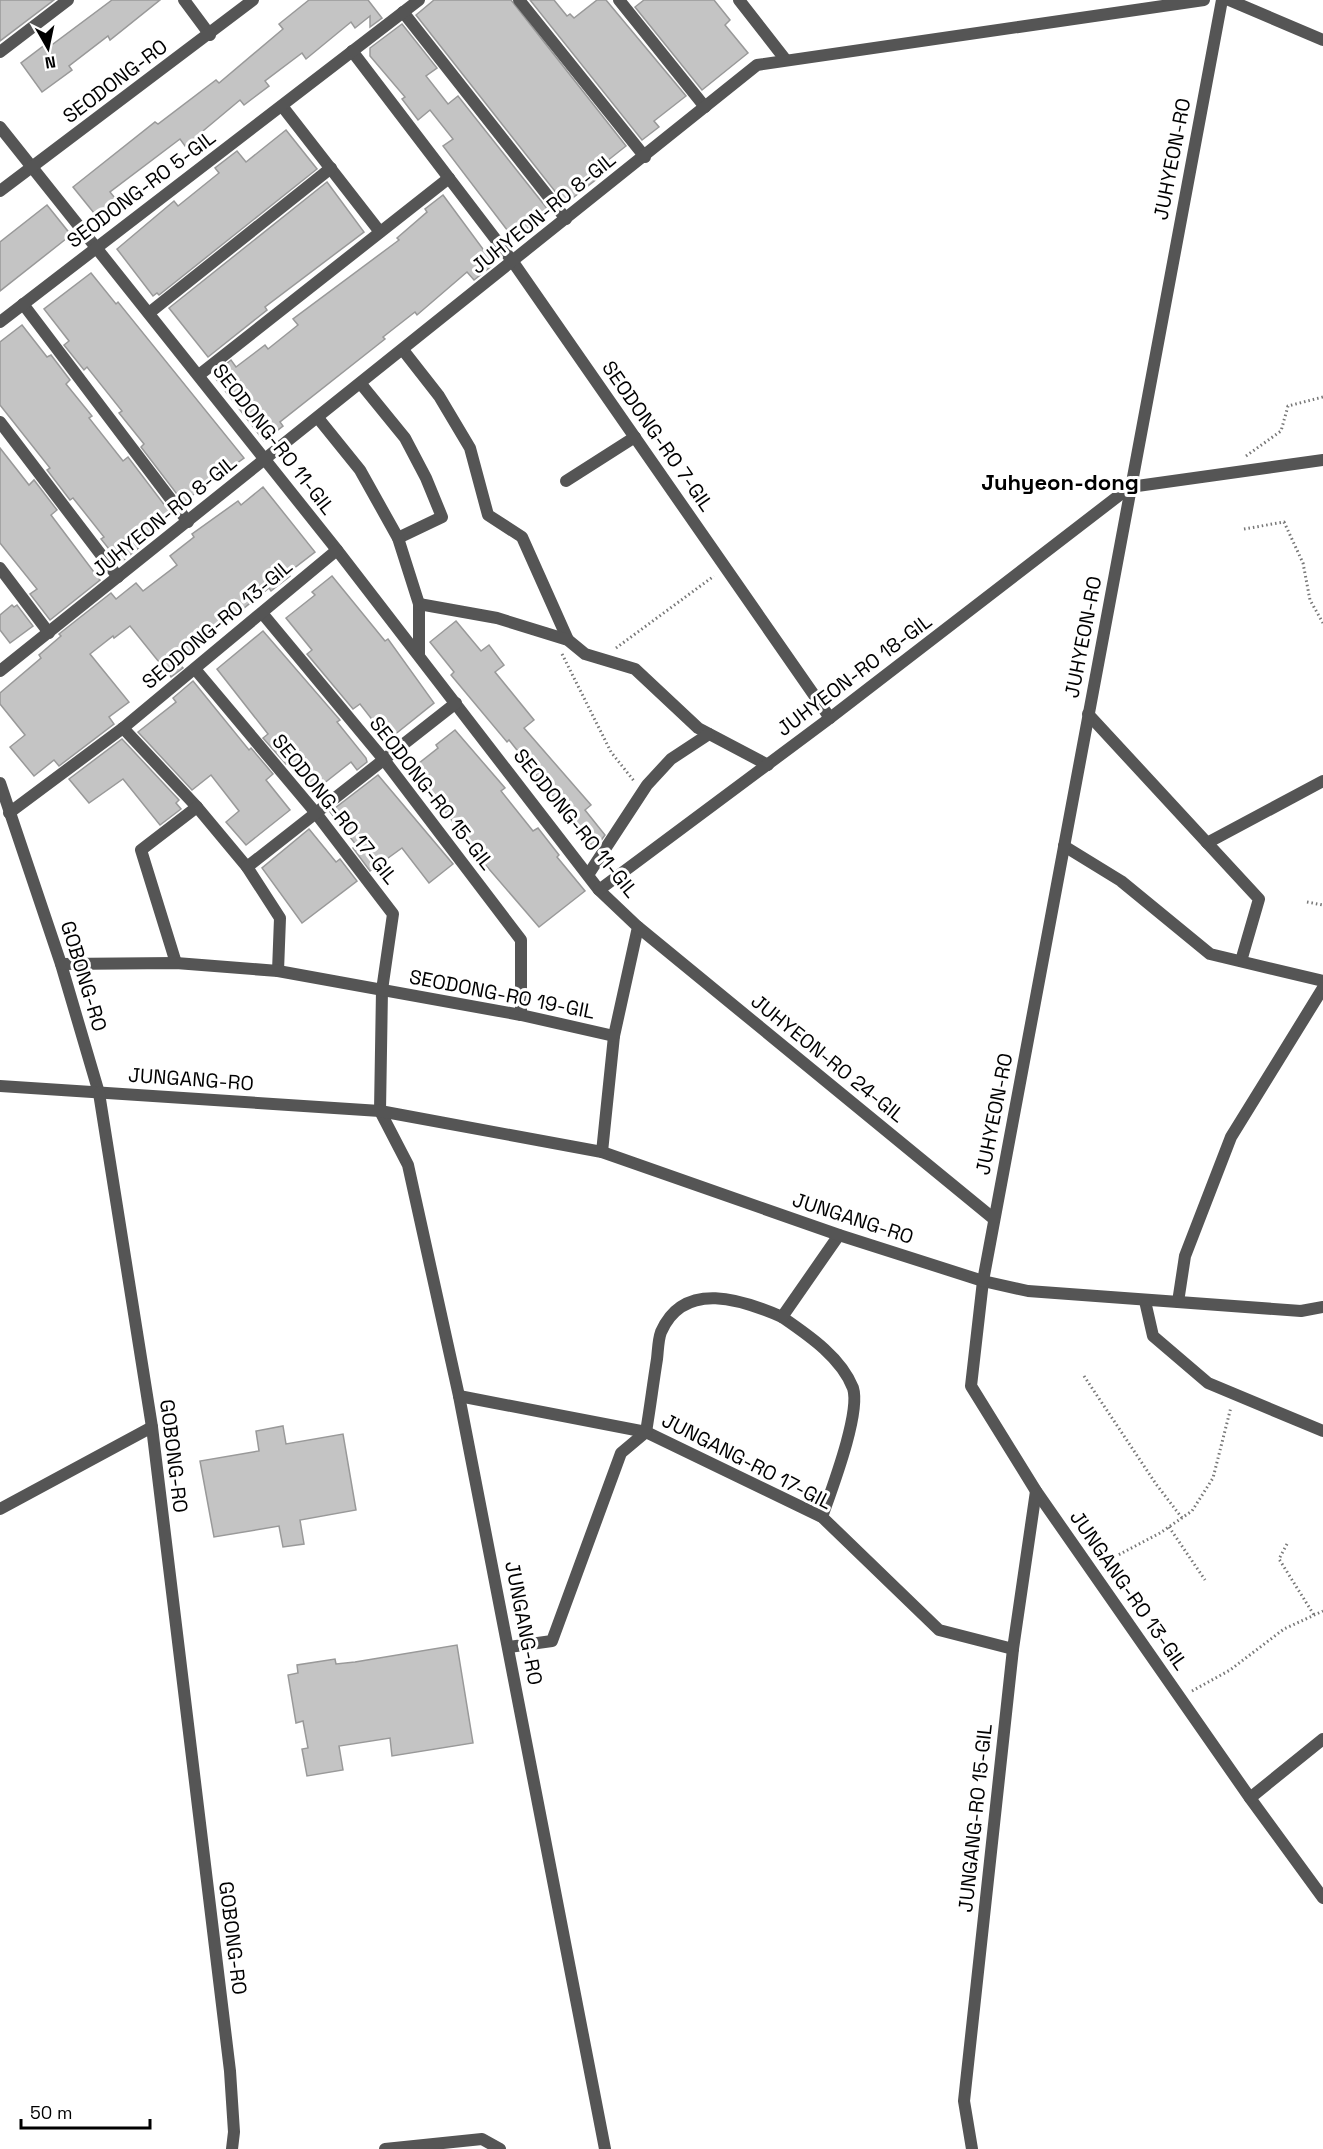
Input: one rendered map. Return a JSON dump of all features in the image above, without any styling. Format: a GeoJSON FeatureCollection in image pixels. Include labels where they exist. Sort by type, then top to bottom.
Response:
{"type":"FeatureCollection","features":[{"type":"Feature","properties":{"kind":"street"},"geometry":{"type":"LineString","coordinates":[[0,52],[68,0]]}},
{"type":"Feature","properties":{"kind":"street"},"geometry":{"type":"LineString","coordinates":[[184,0],[210,35]]}},
{"type":"Feature","properties":{"kind":"street","name":"SEODONG-RO"},"geometry":{"type":"LineString","coordinates":[[0,191],[210,35],[253,0]]}},
{"type":"Feature","properties":{"kind":"street","name":"SEODONG-RO 5-GIL"},"geometry":{"type":"LineString","coordinates":[[0,322],[419,0]]}},
{"type":"Feature","properties":{"kind":"street"},"geometry":{"type":"LineString","coordinates":[[519,0],[645,157]]}},
{"type":"Feature","properties":{"kind":"street"},"geometry":{"type":"LineString","coordinates":[[619,0],[705,107]]}},
{"type":"Feature","properties":{"kind":"street"},"geometry":{"type":"LineString","coordinates":[[739,0],[785,59]]}},
{"type":"Feature","properties":{"kind":"street","name":"JUHYEON-RO 8-GIL"},"geometry":{"type":"LineString","coordinates":[[0,672],[757,65],[785,59],[1204,0]]}},
{"type":"Feature","properties":{"kind":"street","name":"JUHYEON-RO"},"geometry":{"type":"LineString","coordinates":[[982,1281],[1222,0]]}},
{"type":"Feature","properties":{"kind":"street"},"geometry":{"type":"LineString","coordinates":[[1229,0],[1323,40]]}},
{"type":"Feature","properties":{"kind":"street"},"geometry":{"type":"LineString","coordinates":[[403,12],[566,219]]}},
{"type":"Feature","properties":{"kind":"street","name":"SEODONG-RO 7-GIL"},"geometry":{"type":"LineString","coordinates":[[352,51],[513,262],[830,718]]}},
{"type":"Feature","properties":{"kind":"street"},"geometry":{"type":"LineString","coordinates":[[282,106],[380,232]]}},
{"type":"Feature","properties":{"kind":"street","name":"SEODONG-RO 11-GIL"},"geometry":{"type":"LineString","coordinates":[[0,127],[337,550],[599,890],[638,927],[614,1036],[602,1152]]}},
{"type":"Feature","properties":{"kind":"street"},"geometry":{"type":"LineString","coordinates":[[149,313],[331,168]]}},
{"type":"Feature","properties":{"kind":"street"},"geometry":{"type":"LineString","coordinates":[[199,375],[449,178]]}},
{"type":"Feature","properties":{"kind":"street"},"geometry":{"type":"LineString","coordinates":[[23,304],[188,522]]}},
{"type":"Feature","properties":{"kind":"street"},"geometry":{"type":"LineString","coordinates":[[403,350],[439,396],[470,448],[489,515],[522,537],[568,640]]}},
{"type":"Feature","properties":{"kind":"street"},"geometry":{"type":"LineString","coordinates":[[361,384],[405,438],[426,478],[442,517],[398,538]]}},
{"type":"Feature","properties":{"kind":"street"},"geometry":{"type":"LineString","coordinates":[[318,418],[360,470],[398,538],[418,604],[419,655]]}},
{"type":"Feature","properties":{"kind":"street"},"geometry":{"type":"LineString","coordinates":[[0,422],[118,577]]}},
{"type":"Feature","properties":{"kind":"street"},"geometry":{"type":"LineString","coordinates":[[566,481],[635,437]]}},
{"type":"Feature","properties":{"kind":"street"},"geometry":{"type":"LineString","coordinates":[[1130,487],[1323,460]]}},
{"type":"Feature","properties":{"kind":"street","name":"JUHYEON-RO 18-GIL"},"geometry":{"type":"LineString","coordinates":[[599,890],[830,718],[1130,487]]}},
{"type":"Feature","properties":{"kind":"street","name":"SEODONG-RO 13-GIL"},"geometry":{"type":"LineString","coordinates":[[9,813],[123,729],[337,550]]}},
{"type":"Feature","properties":{"kind":"street"},"geometry":{"type":"LineString","coordinates":[[0,568],[49,633]]}},
{"type":"Feature","properties":{"kind":"street"},"geometry":{"type":"LineString","coordinates":[[418,604],[497,618],[568,640],[585,654],[635,669],[698,729],[768,765]]}},
{"type":"Feature","properties":{"kind":"street","name":"SEODONG-RO 15-GIL"},"geometry":{"type":"LineString","coordinates":[[262,613],[385,761],[521,940],[521,1015]]}},
{"type":"Feature","properties":{"kind":"street","name":"SEODONG-RO 17-GIL"},"geometry":{"type":"LineString","coordinates":[[195,669],[315,812],[393,914],[382,990]]}},
{"type":"Feature","properties":{"kind":"street"},"geometry":{"type":"LineString","coordinates":[[247,867],[456,703]]}},
{"type":"Feature","properties":{"kind":"street"},"geometry":{"type":"LineString","coordinates":[[1088,714],[1259,899],[1242,962]]}},
{"type":"Feature","properties":{"kind":"street"},"geometry":{"type":"LineString","coordinates":[[123,729],[197,807],[247,867],[280,918],[278,970]]}},
{"type":"Feature","properties":{"kind":"street"},"geometry":{"type":"LineString","coordinates":[[588,875],[642,792],[671,759],[709,734]]}},
{"type":"Feature","properties":{"kind":"street"},"geometry":{"type":"LineString","coordinates":[[1207,843],[1323,781]]}},
{"type":"Feature","properties":{"kind":"street","name":"GOBONG-RO"},"geometry":{"type":"LineString","coordinates":[[0,783],[61,964],[99,1093],[152,1427],[230,2071],[234,2132],[232,2149]]}},
{"type":"Feature","properties":{"kind":"street"},"geometry":{"type":"LineString","coordinates":[[176,963],[141,850],[197,807]]}},
{"type":"Feature","properties":{"kind":"street"},"geometry":{"type":"LineString","coordinates":[[1064,846],[1121,881],[1210,954],[1323,981]]}},
{"type":"Feature","properties":{"kind":"street","name":"JUHYEON-RO 24-GIL"},"geometry":{"type":"LineString","coordinates":[[638,927],[994,1219]]}},
{"type":"Feature","properties":{"kind":"street","name":"SEODONG-RO 19-GIL"},"geometry":{"type":"LineString","coordinates":[[61,964],[176,963],[278,970],[521,1015],[614,1036]]}},
{"type":"Feature","properties":{"kind":"street"},"geometry":{"type":"LineString","coordinates":[[1178,1302],[1185,1256],[1231,1137],[1323,988]]}},
{"type":"Feature","properties":{"kind":"street","name":"SEODONG-RO 19-GIL"},"geometry":{"type":"LineString","coordinates":[[380,1111],[382,990]]}},
{"type":"Feature","properties":{"kind":"street","name":"JUNGANG-RO"},"geometry":{"type":"LineString","coordinates":[[0,1086],[380,1111],[602,1152],[839,1235],[982,1281],[1028,1291],[1301,1311],[1323,1307]]}},
{"type":"Feature","properties":{"kind":"street","name":"JUNGANG-RO"},"geometry":{"type":"LineString","coordinates":[[380,1111],[408,1165],[459,1396],[605,2149]]}},
{"type":"Feature","properties":{"kind":"street"},"geometry":{"type":"LineString","coordinates":[[782,1317],[839,1235]]}},
{"type":"Feature","properties":{"kind":"street","name":"JUNGANG-RO 13-GIL"},"geometry":{"type":"LineString","coordinates":[[982,1281],[971,1386],[1036,1491],[1250,1798],[1323,1898]]}},
{"type":"Feature","properties":{"kind":"street"},"geometry":{"type":"LineString","coordinates":[[509,1647],[552,1641],[621,1453],[646,1432],[661,1333],[670,1317],[688,1302],[716,1298],[748,1302],[782,1317],[812,1338],[836,1362],[853,1389],[851,1421],[822,1517]]}},
{"type":"Feature","properties":{"kind":"street"},"geometry":{"type":"LineString","coordinates":[[1145,1301],[1153,1336],[1208,1383],[1323,1431]]}},
{"type":"Feature","properties":{"kind":"street","name":"JUNGANG-RO 17-GIL"},"geometry":{"type":"LineString","coordinates":[[459,1396],[646,1432],[822,1517],[939,1630],[1013,1649]]}},
{"type":"Feature","properties":{"kind":"street"},"geometry":{"type":"LineString","coordinates":[[0,1509],[152,1427]]}},
{"type":"Feature","properties":{"kind":"street","name":"JUNGANG-RO 15-GIL"},"geometry":{"type":"LineString","coordinates":[[972,2149],[964,2101],[1013,1649],[1036,1491]]}},
{"type":"Feature","properties":{"kind":"street"},"geometry":{"type":"LineString","coordinates":[[1250,1798],[1323,1739]]}},
{"type":"Feature","properties":{"kind":"street"},"geometry":{"type":"LineString","coordinates":[[385,2149],[482,2139],[500,2149]]}},
{"type":"Feature","properties":{"kind":"path"},"geometry":{"type":"LineString","coordinates":[[1220,475],[1281,431],[1288,406],[1323,397]]}},
{"type":"Feature","properties":{"kind":"path"},"geometry":{"type":"LineString","coordinates":[[1244,529],[1284,522],[1303,562],[1310,600],[1323,623]]}},
{"type":"Feature","properties":{"kind":"path"},"geometry":{"type":"LineString","coordinates":[[603,659],[725,567]]}},
{"type":"Feature","properties":{"kind":"path"},"geometry":{"type":"LineString","coordinates":[[553,636],[611,752],[642,792]]}},
{"type":"Feature","properties":{"kind":"path"},"geometry":{"type":"LineString","coordinates":[[1307,902],[1323,905]]}},
{"type":"Feature","properties":{"kind":"path"},"geometry":{"type":"LineString","coordinates":[[1084,1376],[1156,1484],[1182,1518]]}},
{"type":"Feature","properties":{"kind":"path"},"geometry":{"type":"LineString","coordinates":[[1091,1570],[1169,1527],[1192,1511],[1213,1478],[1235,1394]]}},
{"type":"Feature","properties":{"kind":"path"},"geometry":{"type":"LineString","coordinates":[[1169,1527],[1205,1580]]}},
{"type":"Feature","properties":{"kind":"path"},"geometry":{"type":"LineString","coordinates":[[1287,1544],[1279,1559],[1314,1615]]}},
{"type":"Feature","properties":{"kind":"path"},"geometry":{"type":"LineString","coordinates":[[1179,1697],[1230,1670],[1284,1629],[1323,1611]]}},
{"type":"Feature","properties":{"kind":"building"},"geometry":{"type":"Polygon","coordinates":[[[0,0],[54,0],[0,41],[0,0]]]}},
{"type":"Feature","properties":{"kind":"building"},"geometry":{"type":"Polygon","coordinates":[[[112,0],[160,0],[110,40],[108,36],[69,66],[72,70],[42,92],[21,63],[50,41],[53,44],[112,0]]]}},
{"type":"Feature","properties":{"kind":"building"},"geometry":{"type":"Polygon","coordinates":[[[309,0],[368,0],[382,18],[370,27],[370,16],[355,28],[351,22],[306,59],[302,53],[265,81],[269,86],[244,105],[240,100],[185,146],[180,139],[110,192],[118,202],[98,218],[73,187],[155,122],[158,124],[216,80],[219,83],[283,29],[279,24],[309,0]]]}},
{"type":"Feature","properties":{"kind":"building"},"geometry":{"type":"Polygon","coordinates":[[[434,0],[511,0],[626,146],[597,169],[602,175],[565,204],[416,15],[434,0]]]}},
{"type":"Feature","properties":{"kind":"building"},"geometry":{"type":"Polygon","coordinates":[[[530,0],[554,0],[567,16],[570,14],[574,18],[597,0],[606,0],[686,96],[654,121],[659,127],[642,140],[530,0]]]}},
{"type":"Feature","properties":{"kind":"building"},"geometry":{"type":"Polygon","coordinates":[[[644,0],[714,0],[730,20],[725,25],[748,53],[702,90],[635,7],[644,0]]]}},
{"type":"Feature","properties":{"kind":"building"},"geometry":{"type":"Polygon","coordinates":[[[402,24],[437,68],[426,76],[448,104],[458,96],[549,211],[514,239],[443,146],[453,139],[430,110],[418,120],[402,99],[405,97],[370,56],[370,48],[402,24]]]}},
{"type":"Feature","properties":{"kind":"building"},"geometry":{"type":"Polygon","coordinates":[[[286,130],[317,169],[159,295],[157,293],[153,296],[117,249],[174,201],[178,206],[219,173],[215,168],[237,151],[246,162],[286,130]]]}},
{"type":"Feature","properties":{"kind":"building"},"geometry":{"type":"Polygon","coordinates":[[[327,182],[364,232],[265,307],[267,310],[208,357],[169,308],[327,182]]]}},
{"type":"Feature","properties":{"kind":"building"},"geometry":{"type":"Polygon","coordinates":[[[443,195],[494,264],[474,280],[467,272],[417,315],[415,312],[383,337],[385,339],[280,422],[283,426],[264,441],[213,375],[231,360],[236,367],[265,345],[268,349],[298,325],[293,319],[399,240],[397,238],[427,212],[425,209],[443,195]]]}},
{"type":"Feature","properties":{"kind":"building"},"geometry":{"type":"Polygon","coordinates":[[[47,205],[71,235],[0,291],[0,242],[47,205]]]}},
{"type":"Feature","properties":{"kind":"building"},"geometry":{"type":"Polygon","coordinates":[[[91,273],[116,304],[118,302],[244,458],[183,502],[141,447],[144,444],[119,413],[122,411],[87,367],[84,370],[64,345],[69,341],[44,309],[91,273]]]}},
{"type":"Feature","properties":{"kind":"building"},"geometry":{"type":"Polygon","coordinates":[[[22,325],[47,357],[51,355],[70,380],[66,384],[92,416],[89,418],[123,461],[128,457],[172,515],[139,541],[142,545],[120,563],[101,539],[104,537],[73,498],[70,500],[47,470],[50,468],[0,405],[0,342],[22,325]]]}},
{"type":"Feature","properties":{"kind":"building"},"geometry":{"type":"Polygon","coordinates":[[[0,448],[29,485],[34,480],[57,510],[51,515],[100,580],[50,620],[30,594],[37,589],[0,543],[0,448]]]}},
{"type":"Feature","properties":{"kind":"building"},"geometry":{"type":"Polygon","coordinates":[[[263,487],[315,552],[288,573],[290,576],[271,591],[269,588],[183,657],[178,663],[183,668],[171,677],[130,626],[90,654],[129,702],[109,717],[114,724],[59,766],[54,760],[34,776],[10,747],[25,735],[0,704],[0,693],[41,658],[39,655],[61,636],[59,634],[111,593],[116,599],[136,583],[143,591],[177,565],[170,556],[194,537],[192,534],[238,501],[241,505],[263,487]]]}},
{"type":"Feature","properties":{"kind":"building"},"geometry":{"type":"Polygon","coordinates":[[[332,576],[385,641],[388,639],[434,703],[388,740],[360,704],[353,709],[307,654],[312,650],[286,618],[315,595],[312,592],[332,576]]]}},
{"type":"Feature","properties":{"kind":"building"},"geometry":{"type":"Polygon","coordinates":[[[12,605],[14,607],[17,605],[33,626],[10,643],[0,630],[0,615],[12,605]]]}},
{"type":"Feature","properties":{"kind":"building"},"geometry":{"type":"Polygon","coordinates":[[[456,621],[481,651],[489,645],[504,665],[495,672],[534,720],[524,728],[591,805],[585,810],[605,835],[595,849],[509,740],[507,742],[451,675],[454,672],[430,642],[456,621]]]}},
{"type":"Feature","properties":{"kind":"building"},"geometry":{"type":"Polygon","coordinates":[[[263,631],[340,720],[337,722],[366,758],[367,762],[357,770],[351,762],[313,792],[289,762],[286,764],[263,738],[268,734],[217,669],[263,631]]]}},
{"type":"Feature","properties":{"kind":"building"},"geometry":{"type":"Polygon","coordinates":[[[193,681],[249,750],[251,748],[273,774],[266,780],[290,810],[246,845],[226,822],[239,811],[211,775],[192,790],[138,732],[176,702],[173,698],[193,681]]]}},
{"type":"Feature","properties":{"kind":"building"},"geometry":{"type":"Polygon","coordinates":[[[455,730],[505,788],[501,791],[533,831],[538,828],[559,855],[557,857],[585,891],[539,927],[483,862],[429,790],[426,793],[409,771],[438,748],[436,745],[455,730]]]}},
{"type":"Feature","properties":{"kind":"building"},"geometry":{"type":"Polygon","coordinates":[[[122,739],[179,800],[176,803],[181,809],[160,825],[123,779],[89,803],[69,779],[122,739]]]}},
{"type":"Feature","properties":{"kind":"building"},"geometry":{"type":"Polygon","coordinates":[[[378,775],[453,864],[429,883],[402,848],[370,871],[353,848],[357,846],[330,812],[378,775]]]}},
{"type":"Feature","properties":{"kind":"building"},"geometry":{"type":"Polygon","coordinates":[[[309,829],[336,862],[340,859],[357,881],[302,923],[262,868],[309,829]]]}},
{"type":"Feature","properties":{"kind":"building"},"geometry":{"type":"Polygon","coordinates":[[[283,1426],[286,1444],[343,1434],[356,1510],[300,1520],[304,1544],[283,1547],[279,1526],[214,1537],[200,1461],[259,1451],[256,1431],[283,1426]]]}},
{"type":"Feature","properties":{"kind":"building"},"geometry":{"type":"Polygon","coordinates":[[[457,1645],[473,1743],[392,1756],[390,1738],[339,1746],[343,1770],[307,1776],[302,1749],[308,1748],[303,1721],[296,1723],[288,1675],[298,1673],[297,1665],[335,1659],[336,1664],[355,1662],[457,1645]]]}},
{"type":"Feature","properties":{"kind":"district","name":"Juhyeon-dong"},"geometry":{"type":"Point","coordinates":[1060,482]}}]}
